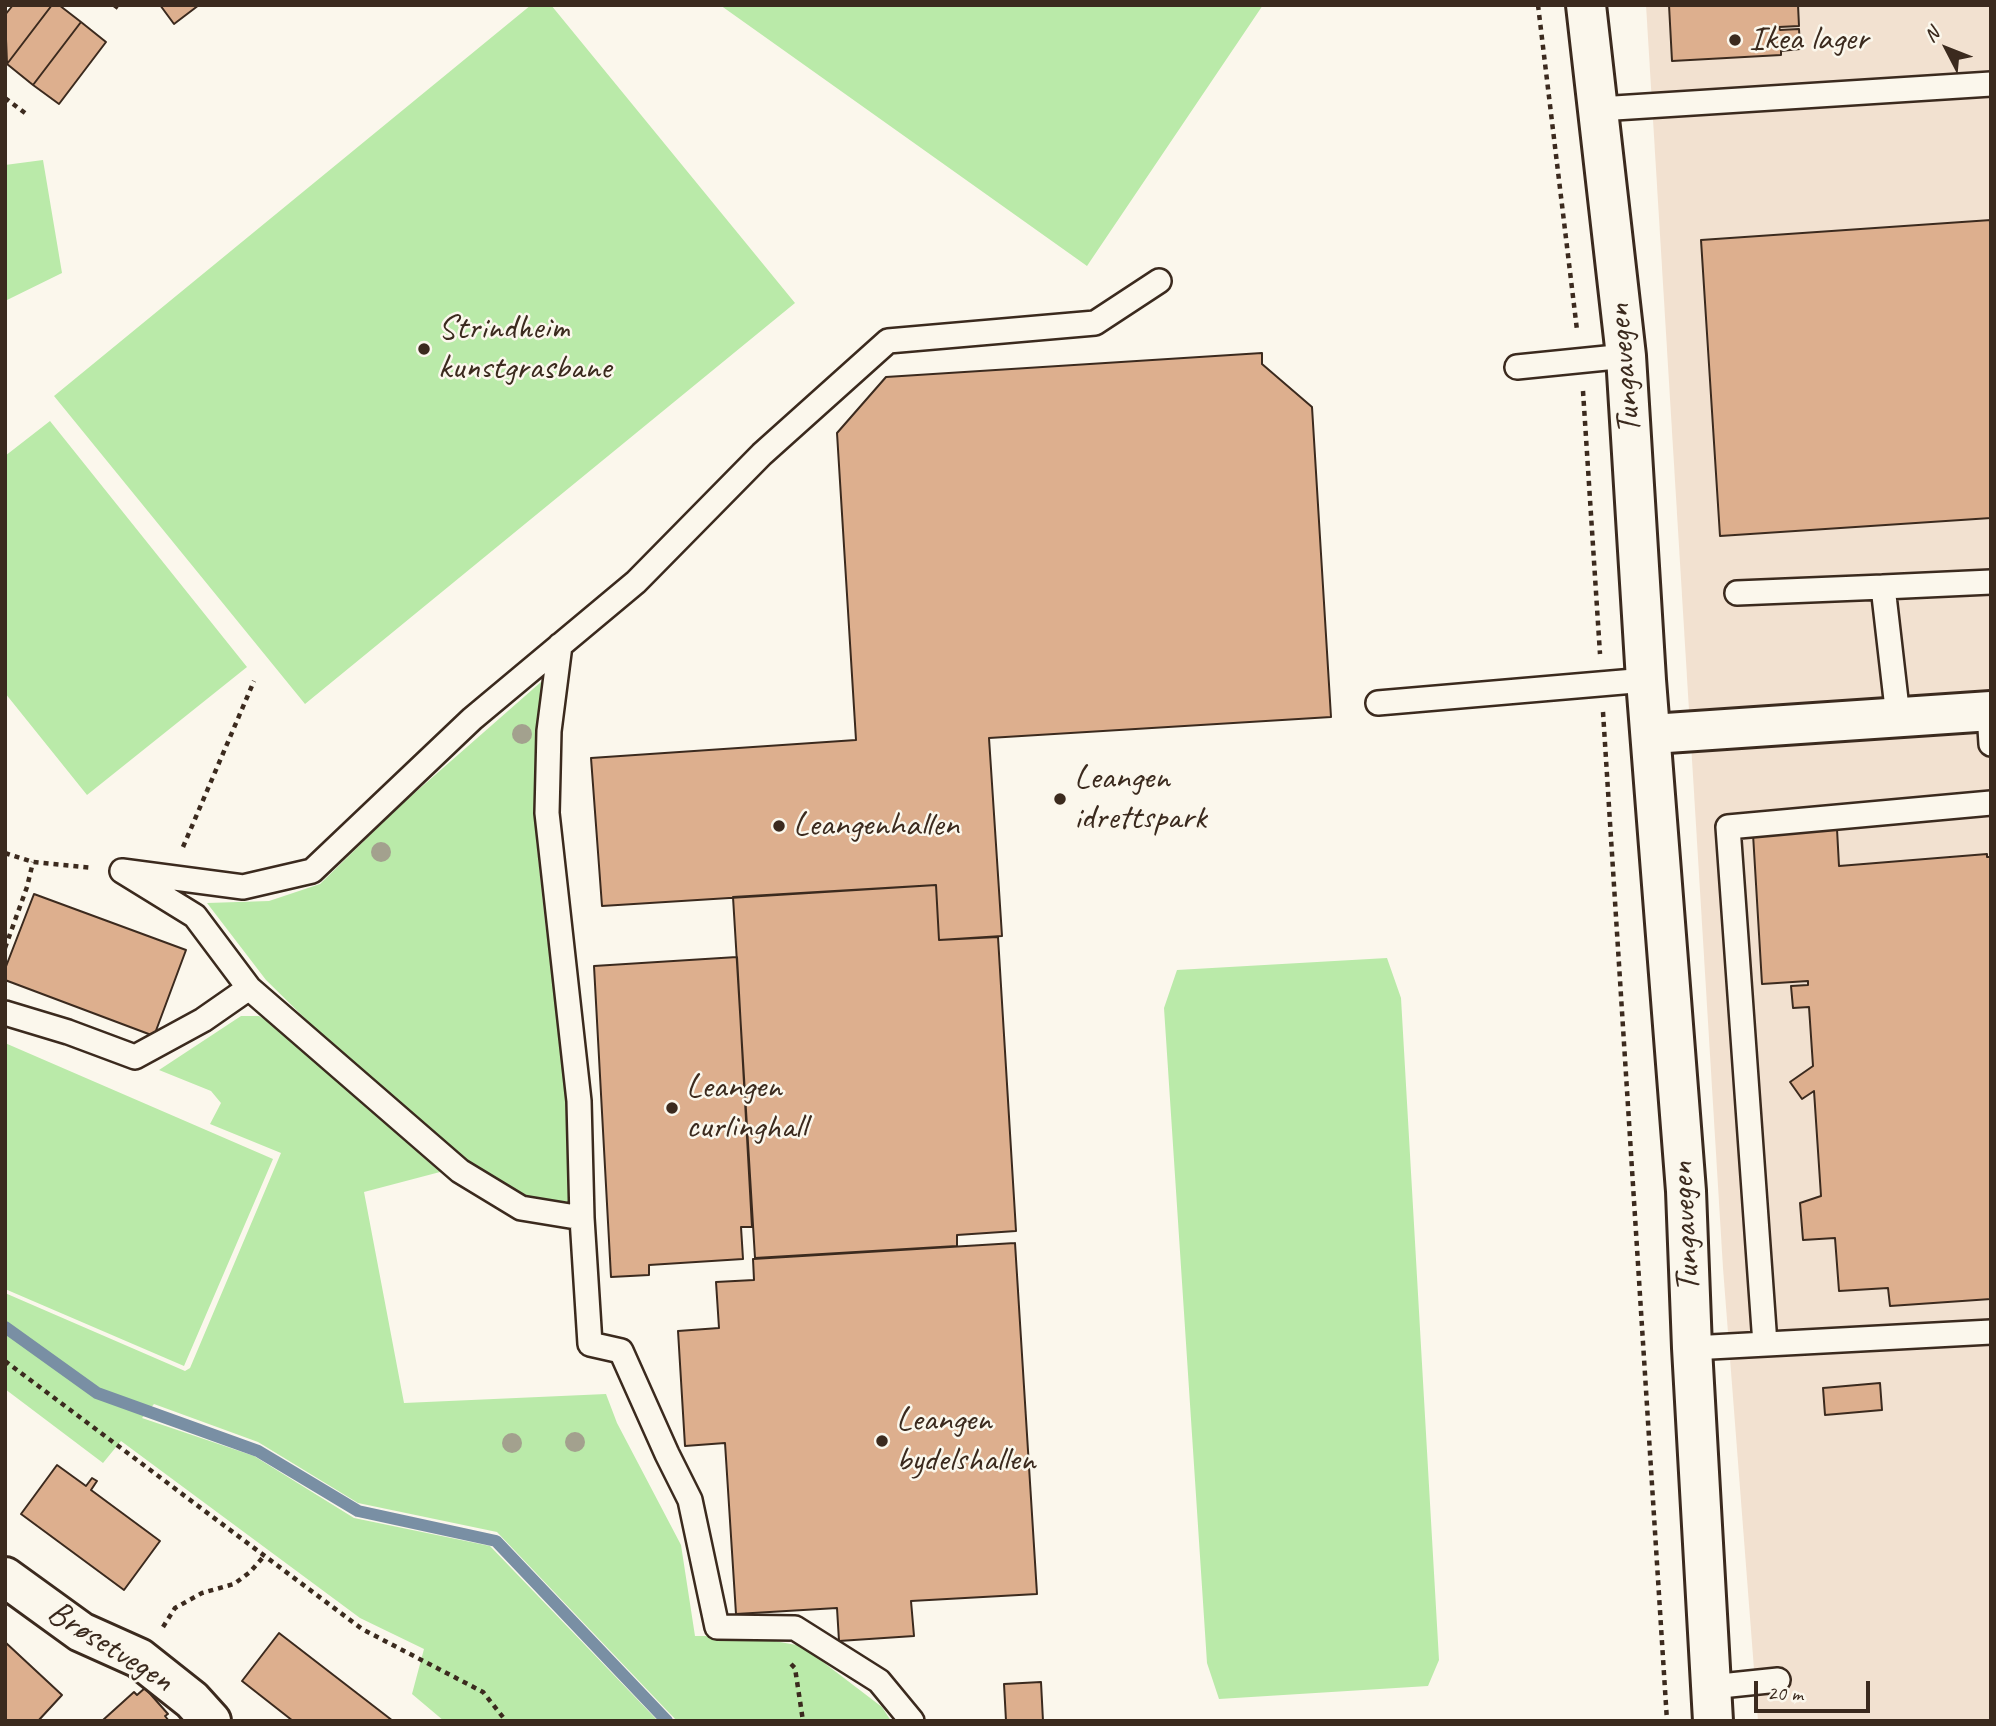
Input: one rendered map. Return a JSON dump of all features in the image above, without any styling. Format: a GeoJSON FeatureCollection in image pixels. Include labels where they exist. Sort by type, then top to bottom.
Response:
{"type":"FeatureCollection","features":[{"type":"Feature","properties":{"kind":"street","name":"Tungavegen"},"geometry":{"type":"LineString","coordinates":[[1586,5],[1626,356],[1646,680],[1686,1191],[1712,1704]]}},
{"type":"Feature","properties":{"kind":"street"},"geometry":{"type":"LineString","coordinates":[[1652,734],[1898,717],[1990,722]]}},
{"type":"Feature","properties":{"kind":"street","name":"Brøsetvegen"},"geometry":{"type":"LineString","coordinates":[[5,1577],[81,1632],[139,1658],[192,1700],[211,1721]]}},
{"type":"Feature","properties":{"kind":"lane"},"geometry":{"type":"LineString","coordinates":[[1599,109],[1991,84]]}},
{"type":"Feature","properties":{"kind":"lane"},"geometry":{"type":"LineString","coordinates":[[122,871],[243,887],[312,871],[472,719],[636,582],[762,454],[888,341],[1095,323],[1159,281]]}},
{"type":"Feature","properties":{"kind":"lane"},"geometry":{"type":"LineString","coordinates":[[1517,367],[1626,356]]}},
{"type":"Feature","properties":{"kind":"lane"},"geometry":{"type":"LineString","coordinates":[[1737,593],[1991,582]]}},
{"type":"Feature","properties":{"kind":"lane"},"geometry":{"type":"LineString","coordinates":[[1883,587],[1898,717]]}},
{"type":"Feature","properties":{"kind":"lane"},"geometry":{"type":"LineString","coordinates":[[560,645],[549,731],[547,813],[579,1101],[582,1218],[590,1343],[621,1351],[690,1500],[717,1627],[795,1628],[878,1681],[912,1721]]}},
{"type":"Feature","properties":{"kind":"lane"},"geometry":{"type":"LineString","coordinates":[[1378,703],[1646,680]]}},
{"type":"Feature","properties":{"kind":"lane"},"geometry":{"type":"LineString","coordinates":[[1765,1344],[1728,827],[1991,803]]}},
{"type":"Feature","properties":{"kind":"lane"},"geometry":{"type":"LineString","coordinates":[[122,871],[195,916],[249,988],[460,1171],[520,1208],[582,1218]]}},
{"type":"Feature","properties":{"kind":"lane"},"geometry":{"type":"LineString","coordinates":[[5,1013],[68,1032],[135,1057],[203,1020],[249,988]]}},
{"type":"Feature","properties":{"kind":"lane"},"geometry":{"type":"LineString","coordinates":[[1692,1348],[1991,1332]]}},
{"type":"Feature","properties":{"kind":"lane"},"geometry":{"type":"LineString","coordinates":[[1712,1704],[1778,1681]]}},
{"type":"Feature","properties":{"kind":"path"},"geometry":{"type":"LineString","coordinates":[[114,5],[121,10]]}},
{"type":"Feature","properties":{"kind":"path"},"geometry":{"type":"LineString","coordinates":[[1538,5],[1581,361],[1667,1721]]}},
{"type":"Feature","properties":{"kind":"path"},"geometry":{"type":"LineString","coordinates":[[5,98],[25,113]]}},
{"type":"Feature","properties":{"kind":"path"},"geometry":{"type":"LineString","coordinates":[[172,877],[254,681]]}},
{"type":"Feature","properties":{"kind":"path"},"geometry":{"type":"LineString","coordinates":[[5,853],[33,862],[122,871]]}},
{"type":"Feature","properties":{"kind":"path"},"geometry":{"type":"LineString","coordinates":[[5,948],[33,862]]}},
{"type":"Feature","properties":{"kind":"path"},"geometry":{"type":"LineString","coordinates":[[5,1361],[362,1629],[483,1692],[506,1721]]}},
{"type":"Feature","properties":{"kind":"path"},"geometry":{"type":"LineString","coordinates":[[150,1667],[160,1634],[175,1608],[202,1593],[234,1584],[250,1572],[264,1556]]}},
{"type":"Feature","properties":{"kind":"path"},"geometry":{"type":"LineString","coordinates":[[758,1628],[795,1668],[803,1721]]}},
{"type":"Feature","properties":{"kind":"shaded area"},"geometry":{"type":"Polygon","coordinates":[[[1646,5],[1991,5],[1991,1721],[1758,1721],[1723,1268],[1646,5]]]}},
{"type":"Feature","properties":{"kind":"green space","name":"Strindheim kunstgrasbane"},"geometry":{"type":"Polygon","coordinates":[[[531,5],[551,5],[795,303],[305,704],[54,396],[531,5]]]}},
{"type":"Feature","properties":{"kind":"green space"},"geometry":{"type":"Polygon","coordinates":[[[720,5],[1263,5],[1087,266],[720,5]]]}},
{"type":"Feature","properties":{"kind":"green space"},"geometry":{"type":"Polygon","coordinates":[[[43,160],[62,273],[5,301],[5,165],[43,160]]]}},
{"type":"Feature","properties":{"kind":"green space"},"geometry":{"type":"Polygon","coordinates":[[[50,421],[247,667],[87,795],[5,693],[5,456],[50,421]]]}},
{"type":"Feature","properties":{"kind":"green space"},"geometry":{"type":"Polygon","coordinates":[[[541,682],[536,838],[572,1118],[570,1216],[460,1171],[266,980],[207,903],[269,901],[320,884],[402,804],[541,682]]]}},
{"type":"Feature","properties":{"kind":"green space"},"geometry":{"type":"Polygon","coordinates":[[[1387,958],[1401,998],[1439,1660],[1428,1686],[1219,1699],[1207,1663],[1164,1008],[1177,970],[1387,958]]]}},
{"type":"Feature","properties":{"kind":"green space"},"geometry":{"type":"Polygon","coordinates":[[[241,1016],[259,1016],[270,1023],[440,1172],[364,1192],[404,1403],[606,1394],[617,1423],[681,1545],[695,1636],[747,1636],[802,1646],[882,1707],[891,1721],[677,1721],[497,1532],[358,1503],[258,1442],[154,1404],[142,1418],[254,1456],[354,1518],[490,1546],[658,1721],[444,1721],[412,1694],[424,1649],[360,1618],[121,1441],[103,1463],[5,1389],[5,1293],[185,1371],[190,1368],[281,1153],[210,1124],[221,1103],[211,1091],[159,1070],[241,1016]]]}},
{"type":"Feature","properties":{"kind":"green space"},"geometry":{"type":"Polygon","coordinates":[[[5,1043],[273,1159],[184,1366],[5,1289],[5,1043]]]}},
{"type":"Feature","properties":{"kind":"building"},"geometry":{"type":"Polygon","coordinates":[[[13,5],[52,5],[7,64],[5,15],[13,5]]]}},
{"type":"Feature","properties":{"kind":"building"},"geometry":{"type":"Polygon","coordinates":[[[52,5],[59,5],[81,22],[33,85],[7,64],[52,5]]]}},
{"type":"Feature","properties":{"kind":"building"},"geometry":{"type":"Polygon","coordinates":[[[160,5],[199,5],[174,24],[160,5]]]}},
{"type":"Feature","properties":{"kind":"building","name":"Ikea lager"},"geometry":{"type":"Polygon","coordinates":[[[1669,5],[1798,5],[1799,26],[1779,27],[1780,30],[1799,29],[1800,49],[1781,51],[1781,55],[1672,61],[1669,5]]]}},
{"type":"Feature","properties":{"kind":"building"},"geometry":{"type":"Polygon","coordinates":[[[81,22],[106,42],[59,104],[33,85],[81,22]]]}},
{"type":"Feature","properties":{"kind":"building"},"geometry":{"type":"Polygon","coordinates":[[[1991,220],[1991,518],[1720,536],[1701,240],[1991,220]]]}},
{"type":"Feature","properties":{"kind":"building"},"geometry":{"type":"Polygon","coordinates":[[[1262,353],[1262,364],[1312,407],[1331,717],[989,738],[1002,936],[939,940],[936,885],[602,906],[591,758],[856,740],[837,433],[886,377],[1262,353]]]}},
{"type":"Feature","properties":{"kind":"building"},"geometry":{"type":"Polygon","coordinates":[[[1837,829],[1839,866],[1987,854],[1987,857],[1991,857],[1991,1299],[1890,1306],[1888,1288],[1839,1291],[1835,1238],[1803,1240],[1800,1203],[1821,1196],[1814,1091],[1802,1099],[1790,1082],[1813,1066],[1809,1007],[1793,1008],[1791,986],[1808,985],[1808,981],[1762,984],[1753,834],[1837,829]]]}},
{"type":"Feature","properties":{"kind":"building"},"geometry":{"type":"Polygon","coordinates":[[[936,885],[939,940],[998,937],[1016,1231],[957,1235],[957,1246],[755,1258],[733,897],[936,885]]]}},
{"type":"Feature","properties":{"kind":"building"},"geometry":{"type":"Polygon","coordinates":[[[34,894],[186,950],[154,1036],[5,980],[5,969],[34,894]]]}},
{"type":"Feature","properties":{"kind":"building"},"geometry":{"type":"Polygon","coordinates":[[[737,957],[752,1227],[741,1227],[743,1259],[649,1265],[649,1275],[611,1277],[594,966],[737,957]]]}},
{"type":"Feature","properties":{"kind":"building"},"geometry":{"type":"Polygon","coordinates":[[[1015,1243],[1037,1594],[911,1601],[914,1636],[839,1641],[837,1608],[736,1614],[725,1443],[685,1446],[678,1331],[719,1328],[716,1282],[754,1280],[753,1259],[1015,1243]]]}},
{"type":"Feature","properties":{"kind":"building"},"geometry":{"type":"Polygon","coordinates":[[[1880,1383],[1882,1410],[1825,1415],[1823,1388],[1880,1383]]]}},
{"type":"Feature","properties":{"kind":"building"},"geometry":{"type":"Polygon","coordinates":[[[57,1465],[86,1486],[92,1478],[97,1481],[91,1490],[160,1541],[124,1590],[21,1514],[57,1465]]]}},
{"type":"Feature","properties":{"kind":"building"},"geometry":{"type":"Polygon","coordinates":[[[279,1633],[393,1721],[293,1721],[242,1681],[279,1633]]]}},
{"type":"Feature","properties":{"kind":"building"},"geometry":{"type":"Polygon","coordinates":[[[5,1642],[62,1695],[38,1721],[5,1721],[5,1642]]]}},
{"type":"Feature","properties":{"kind":"building"},"geometry":{"type":"Polygon","coordinates":[[[1041,1682],[1043,1721],[1006,1721],[1004,1684],[1041,1682]]]}},
{"type":"Feature","properties":{"kind":"building"},"geometry":{"type":"Polygon","coordinates":[[[145,1688],[168,1714],[165,1716],[169,1721],[103,1720],[134,1692],[137,1695],[145,1688]]]}},
{"type":"Feature","properties":{"kind":"waterway"},"geometry":{"type":"LineString","coordinates":[[5,1327],[97,1393],[258,1451],[358,1511],[496,1541],[667,1721]]}},
{"type":"Feature","properties":{"kind":"place","name":"Ikea lager"},"geometry":{"type":"Point","coordinates":[1735,40]}},
{"type":"Feature","properties":{"kind":"place","name":"Strindheim kunstgrasbane"},"geometry":{"type":"Point","coordinates":[424,349]}},
{"type":"Feature","properties":{"kind":"place","name":"Leangen idrettspark"},"geometry":{"type":"Point","coordinates":[1060,799]}},
{"type":"Feature","properties":{"kind":"place","name":"Leangenhallen"},"geometry":{"type":"Point","coordinates":[779,826]}},
{"type":"Feature","properties":{"kind":"place","name":"Leangen curlinghall"},"geometry":{"type":"Point","coordinates":[672,1108]}},
{"type":"Feature","properties":{"kind":"place","name":"Leangen bydelshallen"},"geometry":{"type":"Point","coordinates":[882,1441]}}]}
